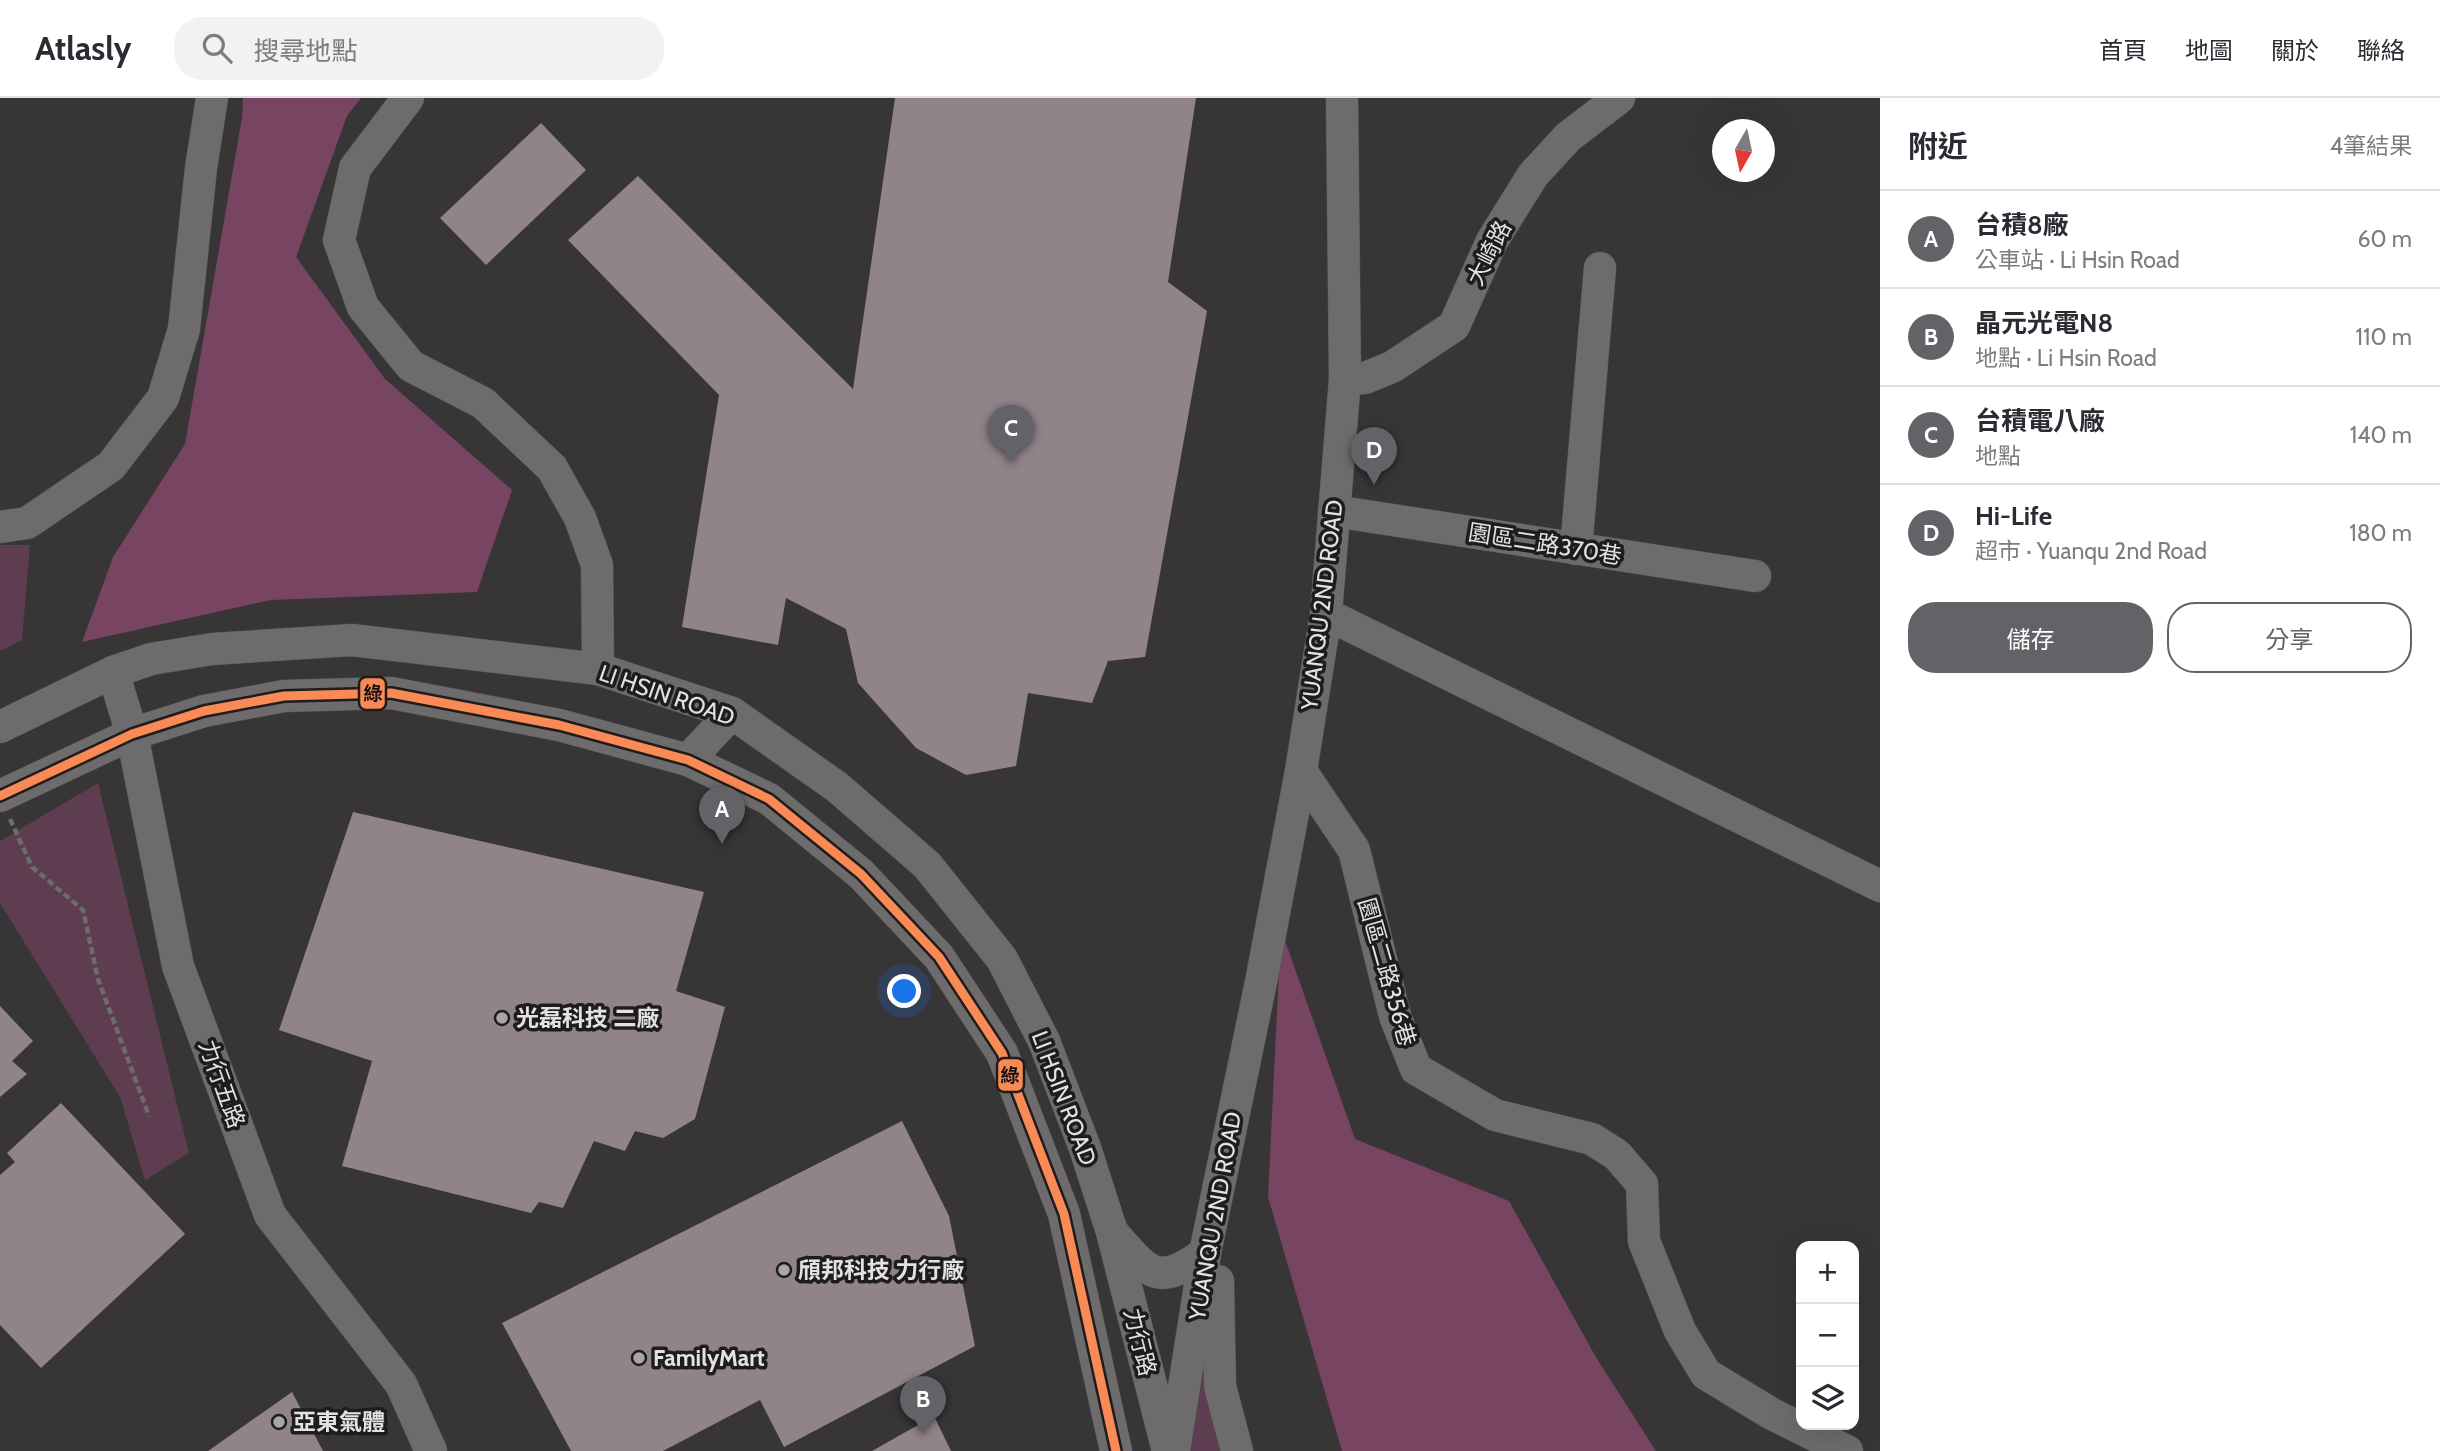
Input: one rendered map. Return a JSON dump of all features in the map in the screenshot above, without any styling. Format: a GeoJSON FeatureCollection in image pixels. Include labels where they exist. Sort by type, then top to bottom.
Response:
{"type":"FeatureCollection","features":[{"type":"Feature","properties":{"kind":"street"},"geometry":{"type":"LineString","coordinates":[[14,525],[111,466],[163,398],[184,328],[201,168],[212,98]]}},
{"type":"Feature","properties":{"kind":"street"},"geometry":{"type":"LineString","coordinates":[[408,98],[355,168],[340,240],[363,307],[411,366],[483,403],[552,468],[580,518],[597,565],[598,669]]}},
{"type":"Feature","properties":{"kind":"street","name":"YUANQU 2ND ROAD"},"geometry":{"type":"LineString","coordinates":[[1174,1451],[1205,1253],[1301,771],[1326,614],[1345,379],[1342,98]]}},
{"type":"Feature","properties":{"kind":"street","name":"大崎路"},"geometry":{"type":"LineString","coordinates":[[1345,379],[1365,378],[1392,368],[1454,326],[1492,241],[1533,175],[1568,137],[1619,98]]}},
{"type":"Feature","properties":{"kind":"street"},"geometry":{"type":"LineString","coordinates":[[1576,548],[1600,268]]}},
{"type":"Feature","properties":{"kind":"street","name":"園區二路370巷"},"geometry":{"type":"LineString","coordinates":[[1334,511],[1755,576]]}},
{"type":"Feature","properties":{"kind":"street"},"geometry":{"type":"LineString","coordinates":[[1326,614],[1880,886]]}},
{"type":"Feature","properties":{"kind":"street","name":"LI HSIN ROAD"},"geometry":{"type":"LineString","coordinates":[[0,727],[113,673],[151,659],[212,649],[352,639],[598,669],[732,713],[837,787],[927,865],[1002,959],[1044,1041],[1112,1232]]}},
{"type":"Feature","properties":{"kind":"street","name":"力行五路"},"geometry":{"type":"LineString","coordinates":[[113,673],[132,734],[178,965],[270,1215],[401,1384],[431,1451]]}},
{"type":"Feature","properties":{"kind":"street","name":"LI HSIN ROAD"},"geometry":{"type":"LineString","coordinates":[[4,806],[132,734],[204,711],[284,696],[391,693],[559,725],[688,760],[769,799],[861,874],[939,957],[1002,1053],[1065,1214],[1116,1451]]}},
{"type":"Feature","properties":{"kind":"street"},"geometry":{"type":"LineString","coordinates":[[688,760],[732,713]]}},
{"type":"Feature","properties":{"kind":"street","name":"園區二路356巷"},"geometry":{"type":"LineString","coordinates":[[1301,771],[1354,850],[1395,1016],[1416,1069],[1495,1115],[1592,1139],[1617,1154],[1642,1184],[1644,1241],[1680,1331],[1706,1374],[1772,1414],[1847,1451]]}},
{"type":"Feature","properties":{"kind":"street"},"geometry":{"type":"LineString","coordinates":[[898,914],[940,881]]}},
{"type":"Feature","properties":{"kind":"street","name":"YUANQU 2ND ROAD"},"geometry":{"type":"LineString","coordinates":[[1237,1451],[1220,1386],[1218,1234],[1261,982]]}},
{"type":"Feature","properties":{"kind":"street"},"geometry":{"type":"LineString","coordinates":[[1112,1232],[1134,1257],[1150,1270],[1163,1275],[1179,1271],[1205,1253]]}},
{"type":"Feature","properties":{"kind":"street","name":"力行路"},"geometry":{"type":"LineString","coordinates":[[1112,1232],[1168,1451]]}},
{"type":"Feature","properties":{"kind":"path"},"geometry":{"type":"LineString","coordinates":[[4,806],[32,867],[83,910],[98,979],[149,1116]]}},
{"type":"Feature","properties":{"kind":"shaded area"},"geometry":{"type":"Polygon","coordinates":[[[243,98],[361,98],[347,116],[296,257],[385,379],[512,490],[477,592],[271,600],[82,642],[113,557],[185,444],[242,118],[243,98]]]}},
{"type":"Feature","properties":{"kind":"shaded area"},"geometry":{"type":"Polygon","coordinates":[[[0,545],[30,545],[22,640],[0,651],[0,545]]]}},
{"type":"Feature","properties":{"kind":"shaded area"},"geometry":{"type":"Polygon","coordinates":[[[98,783],[189,1153],[145,1180],[120,1097],[0,903],[0,841],[98,783]]]}},
{"type":"Feature","properties":{"kind":"shaded area"},"geometry":{"type":"Polygon","coordinates":[[[1281,929],[1355,1139],[1509,1201],[1597,1359],[1656,1451],[1342,1451],[1268,1197],[1281,929]]]}},
{"type":"Feature","properties":{"kind":"shaded area"},"geometry":{"type":"Polygon","coordinates":[[[1199,1365],[1230,1451],[1187,1451],[1199,1365]]]}},
{"type":"Feature","properties":{"kind":"building"},"geometry":{"type":"Polygon","coordinates":[[[895,98],[1196,98],[1168,282],[1207,311],[1145,657],[1108,661],[1092,703],[1028,693],[1016,766],[966,775],[916,748],[858,683],[846,629],[786,598],[778,645],[682,627],[719,395],[568,240],[638,176],[853,389],[895,98]]]}},
{"type":"Feature","properties":{"kind":"building"},"geometry":{"type":"Polygon","coordinates":[[[541,123],[586,170],[486,265],[440,218],[541,123]]]}},
{"type":"Feature","properties":{"kind":"building","name":"光磊科技 二廠"},"geometry":{"type":"Polygon","coordinates":[[[353,812],[704,892],[676,991],[725,1007],[695,1119],[663,1138],[635,1131],[625,1151],[594,1141],[563,1208],[539,1202],[531,1213],[342,1166],[372,1061],[279,1030],[353,812]]]}},
{"type":"Feature","properties":{"kind":"building"},"geometry":{"type":"Polygon","coordinates":[[[0,1006],[33,1041],[12,1061],[27,1074],[0,1097],[0,1006]]]}},
{"type":"Feature","properties":{"kind":"building"},"geometry":{"type":"Polygon","coordinates":[[[61,1103],[185,1234],[41,1368],[0,1325],[0,1175],[15,1162],[7,1153],[61,1103]]]}},
{"type":"Feature","properties":{"kind":"building","name":"頎邦科技 力行廠"},"geometry":{"type":"Polygon","coordinates":[[[902,1121],[949,1216],[975,1346],[784,1447],[760,1400],[663,1451],[571,1451],[502,1323],[902,1121]]]}},
{"type":"Feature","properties":{"kind":"building","name":"亞東氣體"},"geometry":{"type":"Polygon","coordinates":[[[292,1392],[323,1451],[208,1451],[292,1392]]]}},
{"type":"Feature","properties":{"kind":"building"},"geometry":{"type":"Polygon","coordinates":[[[934,1416],[951,1451],[872,1451],[934,1416]]]}},
{"type":"Feature","properties":{"kind":"transit line","name":"綠"},"geometry":{"type":"LineString","coordinates":[[0,796],[132,734],[204,711],[284,696],[391,693],[559,725],[688,760],[769,799],[861,874],[939,957],[1002,1053],[1064,1214],[1116,1451]]}},
{"type":"Feature","properties":{"kind":"place","name":"台積電八廠"},"geometry":{"type":"Point","coordinates":[1011,463]}},
{"type":"Feature","properties":{"kind":"place","name":"Hi-Life"},"geometry":{"type":"Point","coordinates":[1374,485]}},
{"type":"Feature","properties":{"kind":"place","name":"台積8廠"},"geometry":{"type":"Point","coordinates":[722,844]}},
{"type":"Feature","properties":{"kind":"place","name":"光磊科技 二廠"},"geometry":{"type":"Point","coordinates":[502,1018]}},
{"type":"Feature","properties":{"kind":"place","name":"頎邦科技 力行廠"},"geometry":{"type":"Point","coordinates":[784,1270]}},
{"type":"Feature","properties":{"kind":"place","name":"FamilyMart"},"geometry":{"type":"Point","coordinates":[639,1358]}},
{"type":"Feature","properties":{"kind":"place","name":"亞東氣體"},"geometry":{"type":"Point","coordinates":[279,1422]}},
{"type":"Feature","properties":{"kind":"place","name":"晶元光電N8"},"geometry":{"type":"Point","coordinates":[923,1434]}}]}
